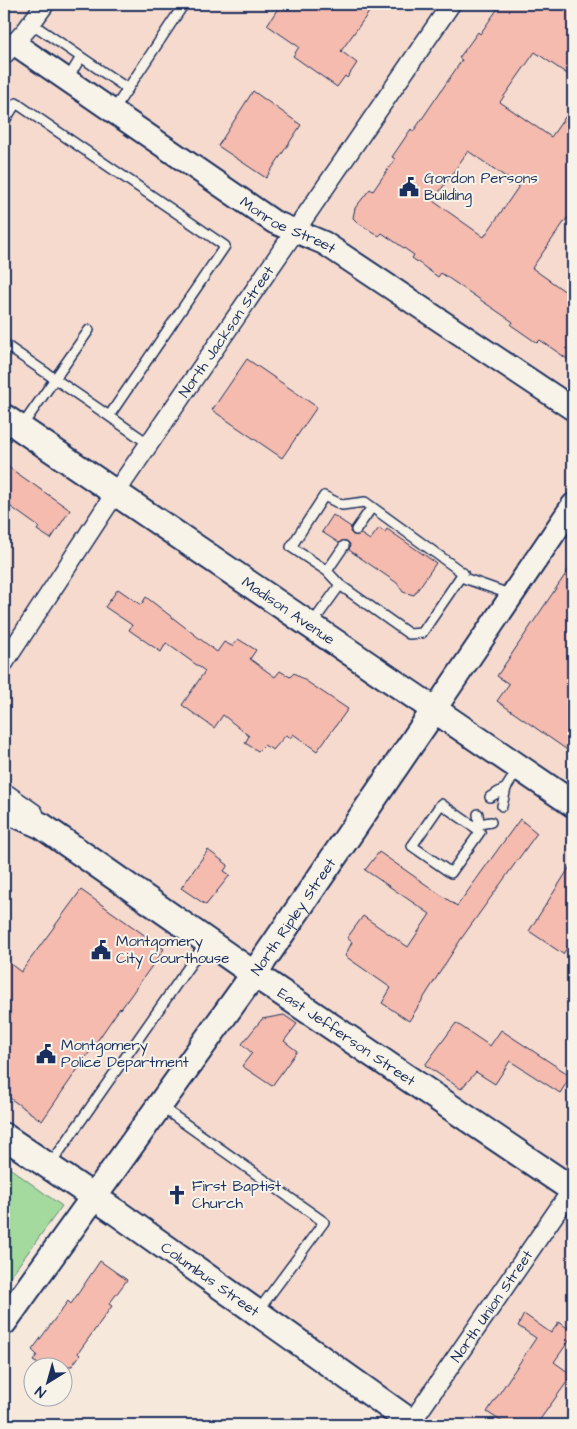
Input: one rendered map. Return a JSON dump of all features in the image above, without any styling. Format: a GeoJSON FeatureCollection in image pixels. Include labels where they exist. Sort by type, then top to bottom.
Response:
{"type":"FeatureCollection","features":[{"type":"Feature","properties":{"kind":"main road","name":"Madison Avenue"},"geometry":{"type":"LineString","coordinates":[[12,423],[573,804]]}},
{"type":"Feature","properties":{"kind":"main road","name":"North Ripley Street"},"geometry":{"type":"LineString","coordinates":[[4,1322],[254,974],[435,710]]}},
{"type":"Feature","properties":{"kind":"main road"},"geometry":{"type":"LineString","coordinates":[[4,810],[42,826],[90,857]]}},
{"type":"Feature","properties":{"kind":"main road","name":"East Jefferson Street"},"geometry":{"type":"LineString","coordinates":[[90,857],[254,974],[573,1189]]}},
{"type":"Feature","properties":{"kind":"main road","name":"Columbus Street"},"geometry":{"type":"LineString","coordinates":[[4,1136],[257,1312],[411,1425]]}},
{"type":"Feature","properties":{"kind":"street"},"geometry":{"type":"LineString","coordinates":[[7,45],[31,23],[45,4]]}},
{"type":"Feature","properties":{"kind":"street","name":"North Jackson Street"},"geometry":{"type":"LineString","coordinates":[[4,663],[116,492],[451,4]]}},
{"type":"Feature","properties":{"kind":"street","name":"Monroe Street"},"geometry":{"type":"LineString","coordinates":[[7,45],[67,80],[274,222],[297,230],[324,243],[573,409]]}},
{"type":"Feature","properties":{"kind":"street","name":"North Ripley Street"},"geometry":{"type":"LineString","coordinates":[[435,710],[573,505]]}},
{"type":"Feature","properties":{"kind":"street","name":"East Jefferson Street"},"geometry":{"type":"LineString","coordinates":[[4,792],[54,827],[90,857]]}},
{"type":"Feature","properties":{"kind":"street","name":"North Union Street"},"geometry":{"type":"LineString","coordinates":[[411,1425],[573,1189]]}},
{"type":"Feature","properties":{"kind":"lane"},"geometry":{"type":"LineString","coordinates":[[113,111],[184,4]]}},
{"type":"Feature","properties":{"kind":"lane"},"geometry":{"type":"LineString","coordinates":[[31,23],[128,89]]}},
{"type":"Feature","properties":{"kind":"lane"},"geometry":{"type":"LineString","coordinates":[[67,80],[82,58]]}},
{"type":"Feature","properties":{"kind":"lane"},"geometry":{"type":"LineString","coordinates":[[4,122],[16,104],[225,246],[109,416]]}},
{"type":"Feature","properties":{"kind":"lane"},"geometry":{"type":"LineString","coordinates":[[12,423],[55,379],[89,330]]}},
{"type":"Feature","properties":{"kind":"lane"},"geometry":{"type":"LineString","coordinates":[[4,344],[149,444]]}},
{"type":"Feature","properties":{"kind":"lane"},"geometry":{"type":"LineString","coordinates":[[324,496],[342,506],[365,502],[372,507],[463,573],[422,633],[409,634],[291,547],[324,496]]}},
{"type":"Feature","properties":{"kind":"lane"},"geometry":{"type":"LineString","coordinates":[[356,530],[372,507]]}},
{"type":"Feature","properties":{"kind":"lane"},"geometry":{"type":"LineString","coordinates":[[326,571],[344,546]]}},
{"type":"Feature","properties":{"kind":"lane"},"geometry":{"type":"LineString","coordinates":[[461,577],[512,595]]}},
{"type":"Feature","properties":{"kind":"lane"},"geometry":{"type":"LineString","coordinates":[[311,625],[340,584]]}},
{"type":"Feature","properties":{"kind":"lane"},"geometry":{"type":"LineString","coordinates":[[502,806],[506,788],[519,767]]}},
{"type":"Feature","properties":{"kind":"lane"},"geometry":{"type":"LineString","coordinates":[[490,796],[506,788]]}},
{"type":"Feature","properties":{"kind":"lane"},"geometry":{"type":"LineString","coordinates":[[478,814],[477,826],[480,832],[451,874],[412,846],[441,804],[477,826],[491,822]]}},
{"type":"Feature","properties":{"kind":"lane"},"geometry":{"type":"LineString","coordinates":[[48,1168],[208,940]]}},
{"type":"Feature","properties":{"kind":"lane"},"geometry":{"type":"LineString","coordinates":[[160,1106],[324,1222],[257,1312]]}},
{"type":"Feature","properties":{"kind":"shaded area"},"geometry":{"type":"Polygon","coordinates":[[[4,4],[573,4],[573,1425],[433,1425],[4,1121],[4,4]]]}},
{"type":"Feature","properties":{"kind":"green space"},"geometry":{"type":"Polygon","coordinates":[[[4,1164],[62,1206],[4,1285],[4,1164]]]}},
{"type":"Feature","properties":{"kind":"building"},"geometry":{"type":"Polygon","coordinates":[[[281,4],[375,4],[341,51],[357,63],[347,78],[345,76],[337,87],[293,56],[299,47],[267,25],[281,4]]]}},
{"type":"Feature","properties":{"kind":"building","name":"Gordon Persons Building"},"geometry":{"type":"Polygon","coordinates":[[[501,4],[568,4],[573,8],[573,78],[535,52],[500,102],[551,137],[573,106],[573,222],[567,218],[532,268],[573,297],[573,363],[540,340],[537,343],[511,325],[513,322],[441,273],[438,277],[412,258],[414,255],[382,233],[379,236],[353,218],[355,208],[370,189],[373,191],[395,159],[392,157],[411,129],[413,132],[462,60],[459,58],[478,32],[480,34],[501,4]],[[468,151],[433,201],[484,237],[519,186],[468,151]]]}},
{"type":"Feature","properties":{"kind":"building"},"geometry":{"type":"Polygon","coordinates":[[[253,91],[301,125],[266,178],[218,146],[253,91]]]}},
{"type":"Feature","properties":{"kind":"building"},"geometry":{"type":"Polygon","coordinates":[[[247,359],[317,407],[282,458],[212,410],[247,359]]]}},
{"type":"Feature","properties":{"kind":"building"},"geometry":{"type":"Polygon","coordinates":[[[4,464],[70,510],[51,539],[37,530],[39,527],[4,502],[4,464]]]}},
{"type":"Feature","properties":{"kind":"building"},"geometry":{"type":"Polygon","coordinates":[[[333,515],[351,527],[350,532],[353,535],[361,534],[370,540],[379,528],[385,532],[387,529],[436,563],[414,595],[403,592],[397,583],[349,550],[350,544],[347,541],[339,543],[322,532],[333,515]]]}},
{"type":"Feature","properties":{"kind":"building"},"geometry":{"type":"Polygon","coordinates":[[[573,563],[573,754],[497,701],[509,684],[497,676],[573,563]]]}},
{"type":"Feature","properties":{"kind":"building"},"geometry":{"type":"Polygon","coordinates":[[[118,589],[141,605],[146,597],[217,652],[224,642],[232,646],[238,639],[256,650],[250,659],[275,677],[280,671],[290,677],[294,673],[348,709],[317,751],[293,734],[291,738],[286,735],[273,750],[264,745],[258,751],[245,743],[249,736],[223,715],[214,728],[182,705],[205,671],[166,643],[161,652],[129,630],[132,625],[105,607],[118,589]]]}},
{"type":"Feature","properties":{"kind":"building"},"geometry":{"type":"Polygon","coordinates":[[[520,819],[537,833],[461,939],[409,1021],[382,1003],[391,988],[345,956],[352,942],[347,938],[363,916],[408,947],[430,914],[365,870],[379,852],[457,906],[520,819]]]}},
{"type":"Feature","properties":{"kind":"building"},"geometry":{"type":"Polygon","coordinates":[[[208,850],[228,865],[224,871],[230,875],[206,905],[181,888],[208,850]]]}},
{"type":"Feature","properties":{"kind":"building"},"geometry":{"type":"Polygon","coordinates":[[[573,862],[573,939],[563,954],[529,931],[573,862]]]}},
{"type":"Feature","properties":{"kind":"building"},"geometry":{"type":"Polygon","coordinates":[[[81,890],[164,949],[120,1008],[42,1121],[4,1094],[4,959],[21,972],[81,890]]]}},
{"type":"Feature","properties":{"kind":"building"},"geometry":{"type":"Polygon","coordinates":[[[284,1015],[297,1024],[284,1041],[297,1051],[272,1086],[242,1066],[252,1053],[242,1044],[262,1019],[284,1015]]]}},
{"type":"Feature","properties":{"kind":"building"},"geometry":{"type":"Polygon","coordinates":[[[456,1023],[490,1046],[501,1030],[571,1076],[560,1093],[510,1061],[495,1084],[476,1072],[461,1089],[425,1065],[456,1023]]]}},
{"type":"Feature","properties":{"kind":"building"},"geometry":{"type":"Polygon","coordinates":[[[100,1261],[127,1280],[109,1304],[112,1306],[78,1353],[80,1355],[72,1366],[72,1356],[36,1356],[32,1350],[68,1301],[71,1304],[100,1261]]]}},
{"type":"Feature","properties":{"kind":"building"},"geometry":{"type":"Polygon","coordinates":[[[524,1314],[551,1333],[559,1322],[573,1332],[573,1335],[554,1362],[572,1375],[536,1425],[507,1425],[487,1412],[536,1338],[518,1326],[524,1314]]]}},
{"type":"Feature","properties":{"kind":"place","name":"Gordon Persons Building"},"geometry":{"type":"Point","coordinates":[409,187]}},
{"type":"Feature","properties":{"kind":"place","name":"Montgomery City Courthouse"},"geometry":{"type":"Point","coordinates":[101,950]}},
{"type":"Feature","properties":{"kind":"place","name":"Montgomery Police Department"},"geometry":{"type":"Point","coordinates":[46,1054]}},
{"type":"Feature","properties":{"kind":"place","name":"First Baptist Church"},"geometry":{"type":"Point","coordinates":[177,1195]}}]}
